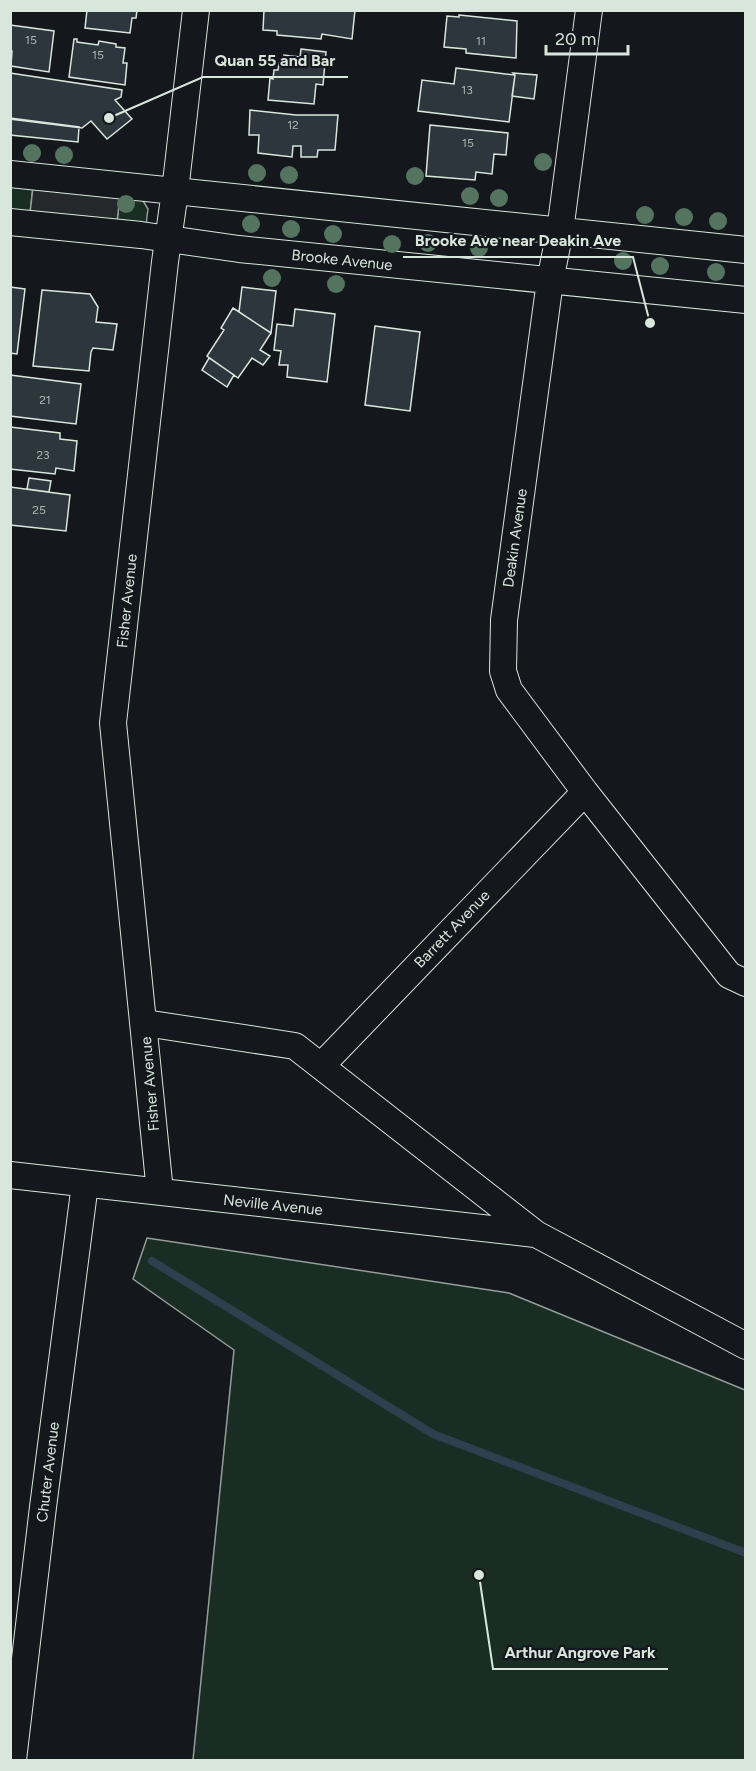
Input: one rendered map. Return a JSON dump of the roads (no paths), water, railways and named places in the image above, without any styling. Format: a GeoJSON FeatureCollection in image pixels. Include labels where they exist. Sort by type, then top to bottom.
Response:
{"type":"FeatureCollection","features":[{"type":"Feature","properties":{"kind":"street","name":"Fisher Avenue"},"geometry":{"type":"LineString","coordinates":[[160,1192],[145,1023],[113,723],[196,10]]}},
{"type":"Feature","properties":{"kind":"street","name":"Deakin Avenue"},"geometry":{"type":"LineString","coordinates":[[589,10],[504,620],[504,671],[509,690],[515,699],[585,792],[729,975],[746,983]]}},
{"type":"Feature","properties":{"kind":"street"},"geometry":{"type":"LineString","coordinates":[[10,174],[746,250]]}},
{"type":"Feature","properties":{"kind":"street","name":"Brooke Avenue"},"geometry":{"type":"LineString","coordinates":[[10,222],[239,249],[746,300]]}},
{"type":"Feature","properties":{"kind":"street","name":"Barrett Avenue"},"geometry":{"type":"LineString","coordinates":[[321,1066],[585,792]]}},
{"type":"Feature","properties":{"kind":"street","name":"Neville Avenue"},"geometry":{"type":"LineString","coordinates":[[145,1023],[296,1046],[536,1234],[746,1346]]}},
{"type":"Feature","properties":{"kind":"street","name":"Neville Avenue"},"geometry":{"type":"LineString","coordinates":[[10,1175],[536,1234]]}},
{"type":"Feature","properties":{"kind":"street","name":"Chuter Avenue"},"geometry":{"type":"LineString","coordinates":[[13,1761],[85,1184]]}},
{"type":"Feature","properties":{"kind":"waterway"},"geometry":{"type":"LineString","coordinates":[[152,1261],[433,1434],[746,1553]]}},
{"type":"Feature","properties":{"kind":"place","name":"Quan 55 and Bar"},"geometry":{"type":"Point","coordinates":[109,118]}},
{"type":"Feature","properties":{"kind":"place","name":"Brooke Ave near Deakin Ave"},"geometry":{"type":"Point","coordinates":[650,323]}},
{"type":"Feature","properties":{"kind":"place","name":"Arthur Angrove Park"},"geometry":{"type":"Point","coordinates":[479,1575]}}]}
